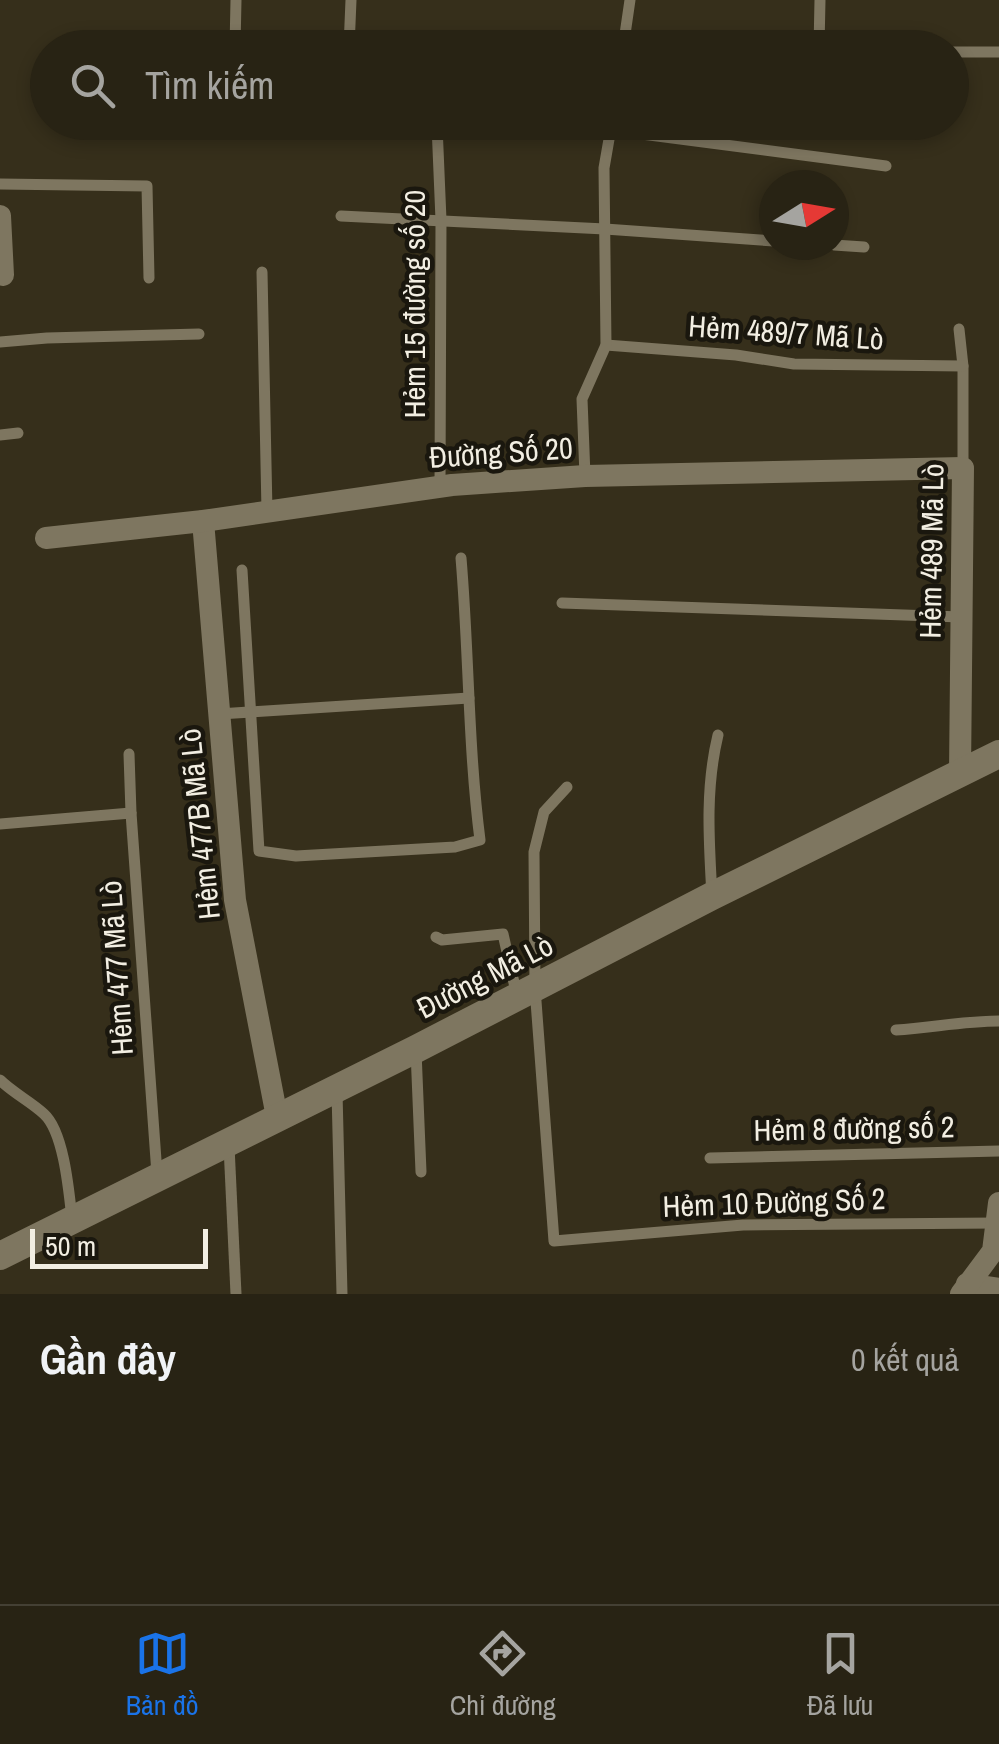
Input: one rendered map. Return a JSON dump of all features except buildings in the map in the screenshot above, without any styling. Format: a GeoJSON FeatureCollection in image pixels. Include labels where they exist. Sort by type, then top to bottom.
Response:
{"type":"FeatureCollection","features":[{"type":"Feature","properties":{"kind":"main road","name":"Đường Mã Lò"},"geometry":{"type":"LineString","coordinates":[[0,1256],[999,754]]}},
{"type":"Feature","properties":{"kind":"street"},"geometry":{"type":"LineString","coordinates":[[0,216],[3,275]]}},
{"type":"Feature","properties":{"kind":"street","name":"Đường Số 20"},"geometry":{"type":"LineString","coordinates":[[46,538],[204,522],[440,486],[585,476],[963,468]]}},
{"type":"Feature","properties":{"kind":"street","name":"Hẻm 489 Mã Lò"},"geometry":{"type":"LineString","coordinates":[[960,774],[963,468]]}},
{"type":"Feature","properties":{"kind":"street","name":"Hẻm 477B Mã Lò"},"geometry":{"type":"LineString","coordinates":[[204,522],[235,900],[278,1117]]}},
{"type":"Feature","properties":{"kind":"street"},"geometry":{"type":"LineString","coordinates":[[964,1289],[993,1251],[998,1213]]}},
{"type":"Feature","properties":{"kind":"street"},"geometry":{"type":"LineString","coordinates":[[964,1289],[999,1289]]}},
{"type":"Feature","properties":{"kind":"lane"},"geometry":{"type":"LineString","coordinates":[[235,30],[236,0]]}},
{"type":"Feature","properties":{"kind":"lane"},"geometry":{"type":"LineString","coordinates":[[350,30],[351,0]]}},
{"type":"Feature","properties":{"kind":"lane"},"geometry":{"type":"LineString","coordinates":[[626,30],[630,0]]}},
{"type":"Feature","properties":{"kind":"lane"},"geometry":{"type":"LineString","coordinates":[[819,30],[820,0]]}},
{"type":"Feature","properties":{"kind":"lane"},"geometry":{"type":"LineString","coordinates":[[969,52],[999,52]]}},
{"type":"Feature","properties":{"kind":"lane","name":"Hẻm 15 đường số 20"},"geometry":{"type":"LineString","coordinates":[[438,140],[440,486]]}},
{"type":"Feature","properties":{"kind":"lane"},"geometry":{"type":"LineString","coordinates":[[585,476],[582,399],[606,345],[604,168],[609,140]]}},
{"type":"Feature","properties":{"kind":"lane"},"geometry":{"type":"LineString","coordinates":[[707,140],[886,166]]}},
{"type":"Feature","properties":{"kind":"lane"},"geometry":{"type":"LineString","coordinates":[[0,184],[147,186],[148,278]]}},
{"type":"Feature","properties":{"kind":"lane"},"geometry":{"type":"LineString","coordinates":[[342,216],[759,239]]}},
{"type":"Feature","properties":{"kind":"lane"},"geometry":{"type":"LineString","coordinates":[[849,246],[864,247]]}},
{"type":"Feature","properties":{"kind":"lane"},"geometry":{"type":"LineString","coordinates":[[262,272],[267,511]]}},
{"type":"Feature","properties":{"kind":"lane","name":"Hẻm 489 Mã Lò"},"geometry":{"type":"LineString","coordinates":[[959,329],[963,468]]}},
{"type":"Feature","properties":{"kind":"lane"},"geometry":{"type":"LineString","coordinates":[[0,342],[199,334]]}},
{"type":"Feature","properties":{"kind":"lane","name":"Hẻm 489/7 Mã Lò"},"geometry":{"type":"LineString","coordinates":[[606,345],[736,355],[794,364],[963,366]]}},
{"type":"Feature","properties":{"kind":"lane"},"geometry":{"type":"LineString","coordinates":[[0,435],[18,433]]}},
{"type":"Feature","properties":{"kind":"lane"},"geometry":{"type":"LineString","coordinates":[[242,570],[259,850],[296,856],[454,847],[480,840],[473,784],[461,558]]}},
{"type":"Feature","properties":{"kind":"lane"},"geometry":{"type":"LineString","coordinates":[[562,603],[961,617]]}},
{"type":"Feature","properties":{"kind":"lane"},"geometry":{"type":"LineString","coordinates":[[218,714],[469,698]]}},
{"type":"Feature","properties":{"kind":"lane"},"geometry":{"type":"LineString","coordinates":[[712,896],[710,770],[718,736]]}},
{"type":"Feature","properties":{"kind":"lane","name":"Hẻm 477 Mã Lò"},"geometry":{"type":"LineString","coordinates":[[129,754],[157,1178]]}},
{"type":"Feature","properties":{"kind":"lane"},"geometry":{"type":"LineString","coordinates":[[526,992],[534,852],[544,812],[568,787]]}},
{"type":"Feature","properties":{"kind":"lane"},"geometry":{"type":"LineString","coordinates":[[0,824],[131,813]]}},
{"type":"Feature","properties":{"kind":"lane"},"geometry":{"type":"LineString","coordinates":[[436,937],[442,940],[502,934],[526,992]]}},
{"type":"Feature","properties":{"kind":"lane","name":"Hẻm 10 Đường Số 2"},"geometry":{"type":"LineString","coordinates":[[526,992],[554,1241],[743,1225],[998,1213]]}},
{"type":"Feature","properties":{"kind":"lane"},"geometry":{"type":"LineString","coordinates":[[896,1030],[963,1021],[999,1021]]}},
{"type":"Feature","properties":{"kind":"lane"},"geometry":{"type":"LineString","coordinates":[[416,1049],[421,1172]]}},
{"type":"Feature","properties":{"kind":"lane"},"geometry":{"type":"LineString","coordinates":[[0,1080],[47,1116],[64,1157],[72,1219]]}},
{"type":"Feature","properties":{"kind":"lane"},"geometry":{"type":"LineString","coordinates":[[337,1088],[342,1294]]}},
{"type":"Feature","properties":{"kind":"lane"},"geometry":{"type":"LineString","coordinates":[[228,1142],[236,1294]]}},
{"type":"Feature","properties":{"kind":"lane","name":"Hẻm 8 đường số 2"},"geometry":{"type":"LineString","coordinates":[[710,1158],[999,1151]]}}]}
